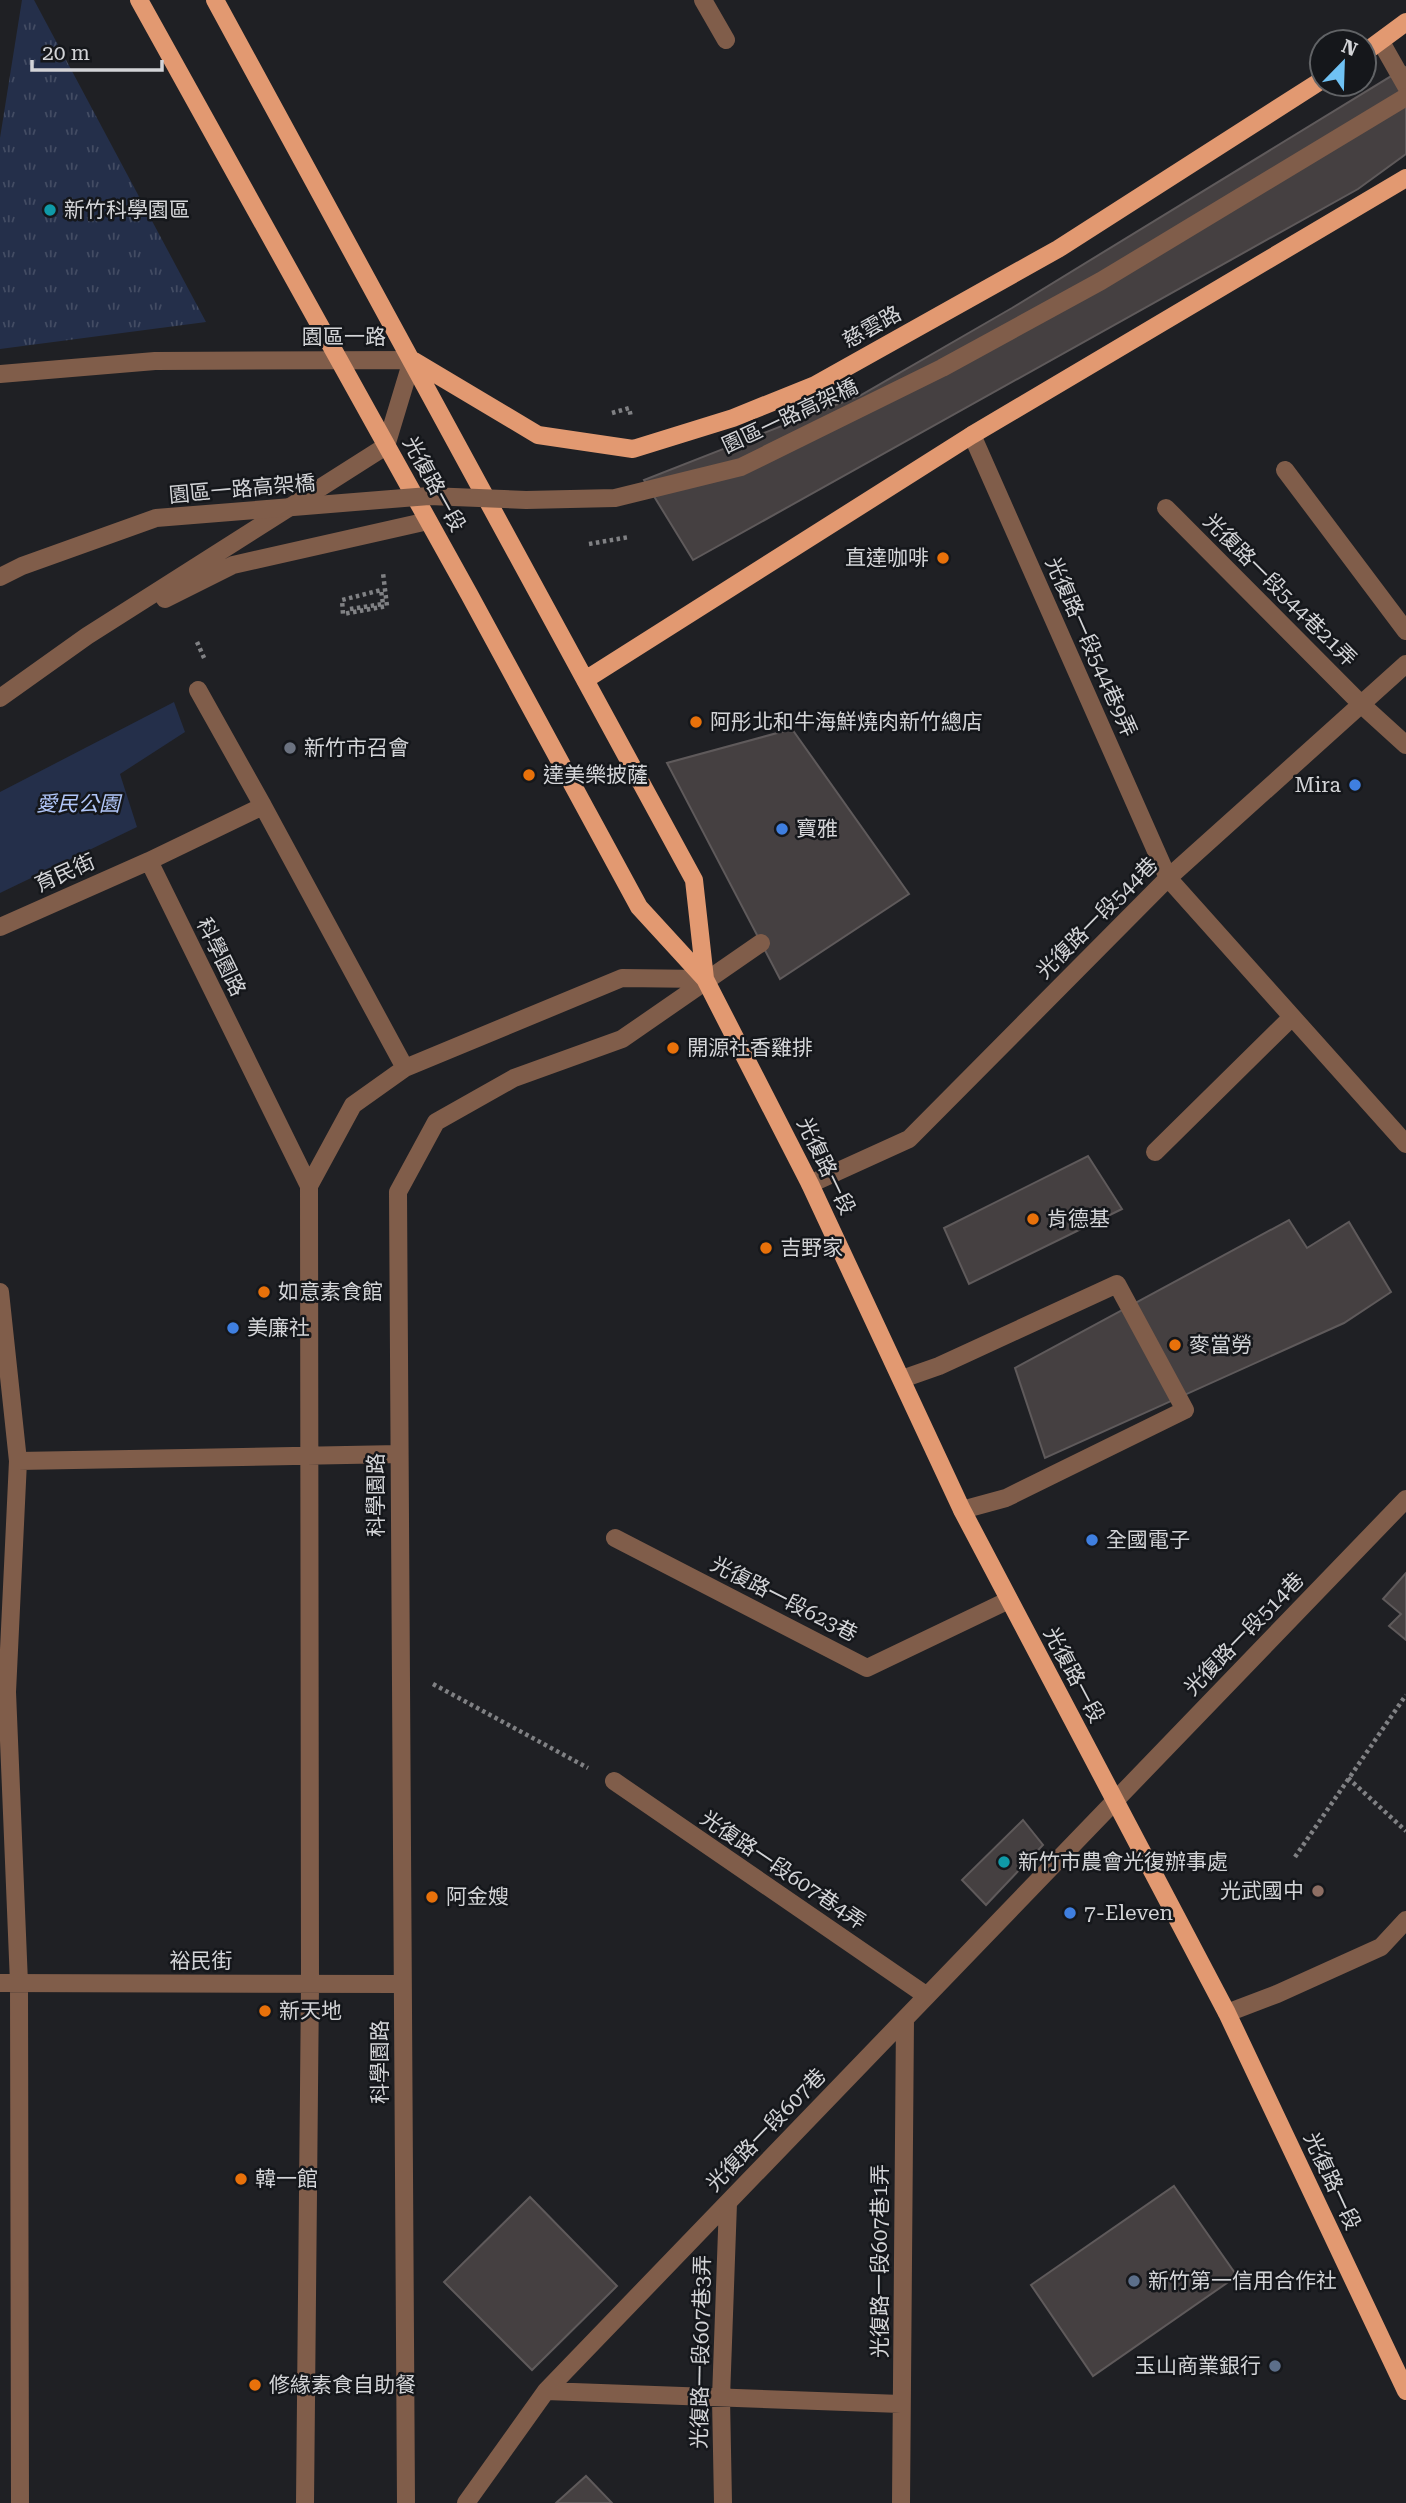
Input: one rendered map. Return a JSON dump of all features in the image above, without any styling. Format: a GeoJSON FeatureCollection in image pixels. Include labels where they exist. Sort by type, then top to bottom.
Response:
{"type":"FeatureCollection","features":[{"type":"Feature","properties":{"kind":"main road","name":"光復路一段"},"geometry":{"type":"LineString","coordinates":[[139,0],[639,907],[705,979],[810,1184],[962,1510],[1227,2013],[1406,2391]]}},
{"type":"Feature","properties":{"kind":"main road","name":"光復路一段"},"geometry":{"type":"LineString","coordinates":[[215,0],[694,880],[705,979]]}},
{"type":"Feature","properties":{"kind":"main road"},"geometry":{"type":"LineString","coordinates":[[1378,43],[1406,22]]}},
{"type":"Feature","properties":{"kind":"main road","name":"慈雲路"},"geometry":{"type":"LineString","coordinates":[[412,360],[538,435],[633,449],[733,418],[815,385],[1058,249],[1308,89]]}},
{"type":"Feature","properties":{"kind":"main road"},"geometry":{"type":"LineString","coordinates":[[586,680],[972,435],[1406,178]]}},
{"type":"Feature","properties":{"kind":"street"},"geometry":{"type":"LineString","coordinates":[[702,0],[726,40]]}},
{"type":"Feature","properties":{"kind":"street"},"geometry":{"type":"LineString","coordinates":[[1381,41],[1406,86]]}},
{"type":"Feature","properties":{"kind":"street","name":"園區一路高架橋"},"geometry":{"type":"LineString","coordinates":[[0,577],[22,566],[156,518],[429,496],[526,500],[615,498],[741,467],[942,368],[1089,288],[1406,97]]}},
{"type":"Feature","properties":{"kind":"street","name":"園區一路"},"geometry":{"type":"LineString","coordinates":[[0,374],[155,361],[412,360],[386,446]]}},
{"type":"Feature","properties":{"kind":"street","name":"光復路一段544巷9弄"},"geometry":{"type":"LineString","coordinates":[[972,435],[1168,878],[1406,1144]]}},
{"type":"Feature","properties":{"kind":"street"},"geometry":{"type":"LineString","coordinates":[[0,698],[87,636],[386,446]]}},
{"type":"Feature","properties":{"kind":"street"},"geometry":{"type":"LineString","coordinates":[[1285,470],[1406,631]]}},
{"type":"Feature","properties":{"kind":"street","name":"光復路一段544巷21弄"},"geometry":{"type":"LineString","coordinates":[[1166,508],[1362,705],[1406,745]]}},
{"type":"Feature","properties":{"kind":"street"},"geometry":{"type":"LineString","coordinates":[[0,684],[87,636],[233,565],[428,521]]}},
{"type":"Feature","properties":{"kind":"street","name":"光復路一段544巷"},"geometry":{"type":"LineString","coordinates":[[810,1184],[909,1139],[1168,878],[1406,664]]}},
{"type":"Feature","properties":{"kind":"street"},"geometry":{"type":"LineString","coordinates":[[198,690],[405,1068]]}},
{"type":"Feature","properties":{"kind":"street"},"geometry":{"type":"LineString","coordinates":[[149,861],[263,806]]}},
{"type":"Feature","properties":{"kind":"street","name":"科學園路"},"geometry":{"type":"LineString","coordinates":[[149,861],[309,1186],[310,1985],[305,2503]]}},
{"type":"Feature","properties":{"kind":"street","name":"育民街"},"geometry":{"type":"LineString","coordinates":[[0,927],[149,861]]}},
{"type":"Feature","properties":{"kind":"street"},"geometry":{"type":"LineString","coordinates":[[705,979],[761,943]]}},
{"type":"Feature","properties":{"kind":"street","name":"科學園路"},"geometry":{"type":"LineString","coordinates":[[309,1186],[353,1105],[405,1068],[622,978],[705,979]]}},
{"type":"Feature","properties":{"kind":"street","name":"科學園路"},"geometry":{"type":"LineString","coordinates":[[406,2503],[398,1192],[436,1122],[514,1079],[622,1039],[705,979]]}},
{"type":"Feature","properties":{"kind":"street"},"geometry":{"type":"LineString","coordinates":[[1155,1152],[1292,1017]]}},
{"type":"Feature","properties":{"kind":"street"},"geometry":{"type":"LineString","coordinates":[[902,1379],[940,1366],[1117,1284],[1185,1410],[1006,1498],[962,1510]]}},
{"type":"Feature","properties":{"kind":"street"},"geometry":{"type":"LineString","coordinates":[[0,1292],[18,1461],[4,1692],[19,1983],[20,2503]]}},
{"type":"Feature","properties":{"kind":"street"},"geometry":{"type":"LineString","coordinates":[[18,1461],[399,1454]]}},
{"type":"Feature","properties":{"kind":"street","name":"光復路一段514巷"},"geometry":{"type":"LineString","coordinates":[[1114,1801],[1406,1499]]}},
{"type":"Feature","properties":{"kind":"street","name":"光復路一段623巷"},"geometry":{"type":"LineString","coordinates":[[615,1538],[867,1668],[1009,1600]]}},
{"type":"Feature","properties":{"kind":"street","name":"光復路一段607巷4弄"},"geometry":{"type":"LineString","coordinates":[[614,1781],[927,1996]]}},
{"type":"Feature","properties":{"kind":"street","name":"光復路一段607巷"},"geometry":{"type":"LineString","coordinates":[[466,2503],[546,2391],[1114,1801]]}},
{"type":"Feature","properties":{"kind":"street"},"geometry":{"type":"LineString","coordinates":[[1227,2013],[1277,1994],[1381,1947],[1406,1920]]}},
{"type":"Feature","properties":{"kind":"street","name":"裕民街"},"geometry":{"type":"LineString","coordinates":[[0,1983],[402,1984]]}},
{"type":"Feature","properties":{"kind":"street","name":"光復路一段607巷1弄"},"geometry":{"type":"LineString","coordinates":[[901,2503],[905,2019]]}},
{"type":"Feature","properties":{"kind":"street","name":"光復路一段607巷3弄"},"geometry":{"type":"LineString","coordinates":[[723,2503],[721,2398],[728,2203]]}},
{"type":"Feature","properties":{"kind":"street"},"geometry":{"type":"LineString","coordinates":[[546,2391],[901,2404]]}},
{"type":"Feature","properties":{"kind":"path"},"geometry":{"type":"LineString","coordinates":[[589,544],[629,537]]}},
{"type":"Feature","properties":{"kind":"path"},"geometry":{"type":"LineString","coordinates":[[350,610],[383,604],[381,590],[342,600],[343,614],[387,606],[383,573]]}},
{"type":"Feature","properties":{"kind":"path"},"geometry":{"type":"LineString","coordinates":[[400,1666],[614,1781]]}},
{"type":"Feature","properties":{"kind":"path"},"geometry":{"type":"LineString","coordinates":[[1296,1857],[1406,1695]]}},
{"type":"Feature","properties":{"kind":"path"},"geometry":{"type":"LineString","coordinates":[[1348,1778],[1406,1831]]}},
{"type":"Feature","properties":{"kind":"green space"},"geometry":{"type":"Polygon","coordinates":[[[22,0],[34,0],[206,322],[0,349],[0,138],[22,0]]]}},
{"type":"Feature","properties":{"kind":"green space","name":"愛民公園"},"geometry":{"type":"Polygon","coordinates":[[[174,702],[185,732],[120,774],[137,827],[0,893],[0,792],[174,702]]]}},
{"type":"Feature","properties":{"kind":"building"},"geometry":{"type":"Polygon","coordinates":[[[1406,67],[1406,154],[1358,189],[693,560],[644,480],[861,395],[1012,308],[1355,98],[1378,98],[1378,84],[1406,67]]]}},
{"type":"Feature","properties":{"kind":"building","name":"寶雅"},"geometry":{"type":"Polygon","coordinates":[[[792,729],[909,894],[780,979],[667,763],[792,729]]]}},
{"type":"Feature","properties":{"kind":"building","name":"肯德基"},"geometry":{"type":"Polygon","coordinates":[[[1088,1156],[1122,1209],[969,1284],[944,1228],[1088,1156]]]}},
{"type":"Feature","properties":{"kind":"building","name":"麥當勞"},"geometry":{"type":"Polygon","coordinates":[[[1289,1220],[1307,1248],[1349,1222],[1391,1292],[1344,1323],[1045,1458],[1015,1368],[1289,1220]]]}},
{"type":"Feature","properties":{"kind":"building"},"geometry":{"type":"Polygon","coordinates":[[[1406,1573],[1406,1640],[1389,1626],[1401,1614],[1383,1599],[1406,1573]]]}},
{"type":"Feature","properties":{"kind":"building","name":"新竹市農會光復辦事處"},"geometry":{"type":"Polygon","coordinates":[[[1023,1820],[1043,1845],[986,1905],[962,1880],[1023,1820]]]}},
{"type":"Feature","properties":{"kind":"building","name":"新竹第一信用合作社"},"geometry":{"type":"Polygon","coordinates":[[[1174,2186],[1237,2276],[1093,2376],[1031,2285],[1174,2186]]]}},
{"type":"Feature","properties":{"kind":"building"},"geometry":{"type":"Polygon","coordinates":[[[530,2197],[617,2286],[532,2370],[444,2282],[530,2197]]]}},
{"type":"Feature","properties":{"kind":"building"},"geometry":{"type":"Polygon","coordinates":[[[586,2476],[612,2503],[556,2503],[586,2476]]]}},
{"type":"Feature","properties":{"kind":"place","name":"新竹科學園區"},"geometry":{"type":"Point","coordinates":[50,210]}},
{"type":"Feature","properties":{"kind":"place","name":"直達咖啡"},"geometry":{"type":"Point","coordinates":[943,558]}},
{"type":"Feature","properties":{"kind":"place","name":"阿彤北和牛海鮮燒肉新竹總店"},"geometry":{"type":"Point","coordinates":[696,722]}},
{"type":"Feature","properties":{"kind":"place","name":"新竹市召會"},"geometry":{"type":"Point","coordinates":[290,748]}},
{"type":"Feature","properties":{"kind":"place","name":"達美樂披薩"},"geometry":{"type":"Point","coordinates":[529,775]}},
{"type":"Feature","properties":{"kind":"place","name":"Mira"},"geometry":{"type":"Point","coordinates":[1355,785]}},
{"type":"Feature","properties":{"kind":"place","name":"寶雅"},"geometry":{"type":"Point","coordinates":[782,829]}},
{"type":"Feature","properties":{"kind":"place","name":"開源社香雞排"},"geometry":{"type":"Point","coordinates":[673,1048]}},
{"type":"Feature","properties":{"kind":"place","name":"肯德基"},"geometry":{"type":"Point","coordinates":[1033,1219]}},
{"type":"Feature","properties":{"kind":"place","name":"吉野家"},"geometry":{"type":"Point","coordinates":[766,1248]}},
{"type":"Feature","properties":{"kind":"place","name":"如意素食館"},"geometry":{"type":"Point","coordinates":[264,1292]}},
{"type":"Feature","properties":{"kind":"place","name":"美廉社"},"geometry":{"type":"Point","coordinates":[233,1328]}},
{"type":"Feature","properties":{"kind":"place","name":"麥當勞"},"geometry":{"type":"Point","coordinates":[1175,1345]}},
{"type":"Feature","properties":{"kind":"place","name":"全國電子"},"geometry":{"type":"Point","coordinates":[1092,1540]}},
{"type":"Feature","properties":{"kind":"place","name":"新竹市農會光復辦事處"},"geometry":{"type":"Point","coordinates":[1004,1862]}},
{"type":"Feature","properties":{"kind":"place","name":"光武國中"},"geometry":{"type":"Point","coordinates":[1318,1891]}},
{"type":"Feature","properties":{"kind":"place","name":"阿金嫂"},"geometry":{"type":"Point","coordinates":[432,1897]}},
{"type":"Feature","properties":{"kind":"place","name":"7-Eleven"},"geometry":{"type":"Point","coordinates":[1070,1913]}},
{"type":"Feature","properties":{"kind":"place","name":"新天地"},"geometry":{"type":"Point","coordinates":[265,2011]}},
{"type":"Feature","properties":{"kind":"place","name":"韓一館"},"geometry":{"type":"Point","coordinates":[241,2179]}},
{"type":"Feature","properties":{"kind":"place","name":"新竹第一信用合作社"},"geometry":{"type":"Point","coordinates":[1134,2281]}},
{"type":"Feature","properties":{"kind":"place","name":"玉山商業銀行"},"geometry":{"type":"Point","coordinates":[1275,2366]}},
{"type":"Feature","properties":{"kind":"place","name":"修緣素食自助餐"},"geometry":{"type":"Point","coordinates":[255,2385]}}]}
